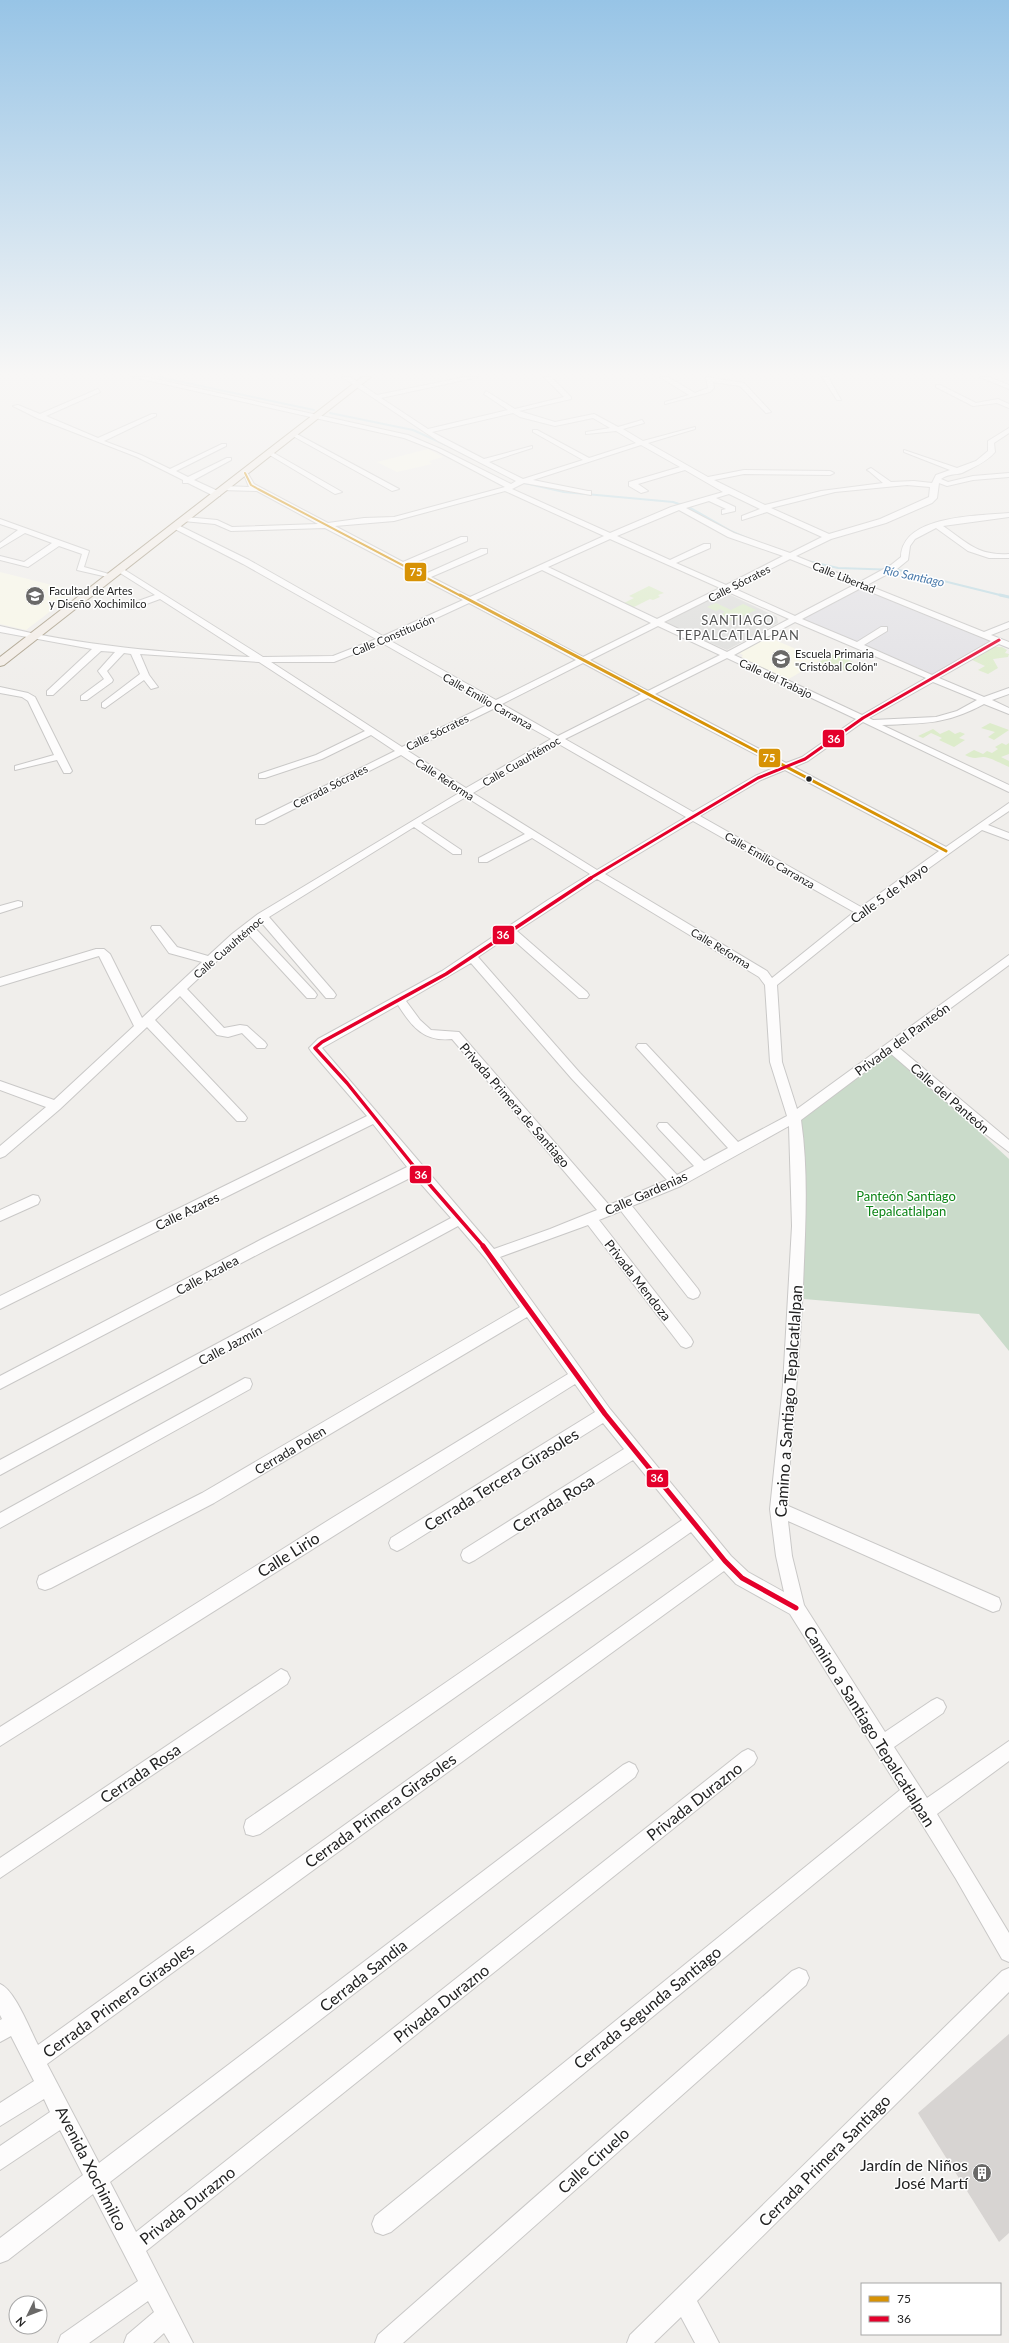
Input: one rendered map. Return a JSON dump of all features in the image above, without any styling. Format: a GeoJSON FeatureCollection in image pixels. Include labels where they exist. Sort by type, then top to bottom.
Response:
{"type":"FeatureCollection","features":[{"type":"Feature","properties":{"kind":"main road"},"geometry":{"type":"LineString","coordinates":[[0,663],[226,486]]}},
{"type":"Feature","properties":{"kind":"street"},"geometry":{"type":"LineString","coordinates":[[204,486],[220,491],[258,489]]}},
{"type":"Feature","properties":{"kind":"street"},"geometry":{"type":"LineString","coordinates":[[253,486],[471,600],[646,695],[946,851]]}},
{"type":"Feature","properties":{"kind":"street"},"geometry":{"type":"LineString","coordinates":[[328,486],[338,492]]}},
{"type":"Feature","properties":{"kind":"street"},"geometry":{"type":"LineString","coordinates":[[390,486],[395,489]]}},
{"type":"Feature","properties":{"kind":"street"},"geometry":{"type":"LineString","coordinates":[[186,519],[217,522],[231,529],[327,525],[394,519],[508,486]]}},
{"type":"Feature","properties":{"kind":"street"},"geometry":{"type":"LineString","coordinates":[[520,486],[610,536],[795,619],[1009,711]]}},
{"type":"Feature","properties":{"kind":"street"},"geometry":{"type":"LineString","coordinates":[[535,486],[588,493]]}},
{"type":"Feature","properties":{"kind":"street"},"geometry":{"type":"LineString","coordinates":[[636,486],[644,491]]}},
{"type":"Feature","properties":{"kind":"street"},"geometry":{"type":"LineString","coordinates":[[718,486],[828,537]]}},
{"type":"Feature","properties":{"kind":"street"},"geometry":{"type":"LineString","coordinates":[[745,518],[765,509],[817,492],[868,486]]}},
{"type":"Feature","properties":{"kind":"street","name":"Calle Sócrates"},"geometry":{"type":"LineString","coordinates":[[401,750],[658,624],[792,557],[828,537],[875,524],[933,498],[935,486]]}},
{"type":"Feature","properties":{"kind":"street","name":"Calle Constitución"},"geometry":{"type":"LineString","coordinates":[[0,630],[99,648],[122,650],[261,660],[334,659],[382,640],[610,536],[680,507],[729,492]]}},
{"type":"Feature","properties":{"kind":"street"},"geometry":{"type":"LineString","coordinates":[[709,498],[732,509],[725,512]]}},
{"type":"Feature","properties":{"kind":"street","name":"Calle Libertad"},"geometry":{"type":"LineString","coordinates":[[680,507],[731,535],[862,584],[986,634],[1009,645]]}},
{"type":"Feature","properties":{"kind":"street"},"geometry":{"type":"LineString","coordinates":[[907,510],[919,515]]}},
{"type":"Feature","properties":{"kind":"street","name":"Calle Cuauhtémoc"},"geometry":{"type":"LineString","coordinates":[[0,1153],[56,1106],[210,961],[262,916],[465,792],[556,740],[727,655],[891,569],[905,558],[906,545],[912,538],[934,524],[1009,515]]}},
{"type":"Feature","properties":{"kind":"street"},"geometry":{"type":"LineString","coordinates":[[0,521],[86,553],[80,568],[112,576]]}},
{"type":"Feature","properties":{"kind":"street"},"geometry":{"type":"LineString","coordinates":[[875,524],[887,531]]}},
{"type":"Feature","properties":{"kind":"street"},"geometry":{"type":"LineString","coordinates":[[934,524],[950,533],[958,542],[980,553],[1009,556]]}},
{"type":"Feature","properties":{"kind":"street","name":"Calle Emilio Carranza"},"geometry":{"type":"LineString","coordinates":[[176,526],[246,562],[556,740],[861,912]]}},
{"type":"Feature","properties":{"kind":"street"},"geometry":{"type":"LineString","coordinates":[[0,546],[24,530]]}},
{"type":"Feature","properties":{"kind":"street"},"geometry":{"type":"LineString","coordinates":[[403,565],[464,539]]}},
{"type":"Feature","properties":{"kind":"street"},"geometry":{"type":"LineString","coordinates":[[0,558],[25,565],[59,542]]}},
{"type":"Feature","properties":{"kind":"street"},"geometry":{"type":"LineString","coordinates":[[669,563],[707,546]]}},
{"type":"Feature","properties":{"kind":"street"},"geometry":{"type":"LineString","coordinates":[[425,577],[484,551]]}},
{"type":"Feature","properties":{"kind":"street"},"geometry":{"type":"LineString","coordinates":[[680,568],[699,559]]}},
{"type":"Feature","properties":{"kind":"street","name":"Calle del Trabajo"},"geometry":{"type":"LineString","coordinates":[[542,568],[658,624],[868,720],[1009,789]]}},
{"type":"Feature","properties":{"kind":"street","name":"Calle Reforma"},"geometry":{"type":"LineString","coordinates":[[120,569],[465,792],[763,974],[771,984]]}},
{"type":"Feature","properties":{"kind":"street"},"geometry":{"type":"LineString","coordinates":[[130,606],[162,595]]}},
{"type":"Feature","properties":{"kind":"street"},"geometry":{"type":"LineString","coordinates":[[986,634],[1009,625]]}},
{"type":"Feature","properties":{"kind":"street"},"geometry":{"type":"LineString","coordinates":[[857,646],[884,629]]}},
{"type":"Feature","properties":{"kind":"street"},"geometry":{"type":"LineString","coordinates":[[796,1608],[742,1578],[725,1561],[692,1522],[636,1450],[605,1414],[491,1255],[416,1169],[347,1083],[315,1048],[322,1042],[446,974],[552,902],[597,874],[758,778],[782,766],[805,759],[933,678],[999,640]]}},
{"type":"Feature","properties":{"kind":"street"},"geometry":{"type":"LineString","coordinates":[[50,693],[99,648]]}},
{"type":"Feature","properties":{"kind":"street"},"geometry":{"type":"LineString","coordinates":[[84,698],[109,680],[102,671],[122,650]]}},
{"type":"Feature","properties":{"kind":"street"},"geometry":{"type":"LineString","coordinates":[[134,651],[145,675],[154,687]]}},
{"type":"Feature","properties":{"kind":"street"},"geometry":{"type":"LineString","coordinates":[[105,705],[145,675]]}},
{"type":"Feature","properties":{"kind":"street"},"geometry":{"type":"LineString","coordinates":[[0,690],[25,695],[32,699],[67,771]]}},
{"type":"Feature","properties":{"kind":"street"},"geometry":{"type":"LineString","coordinates":[[868,720],[936,720],[960,713],[984,700],[1009,690]]}},
{"type":"Feature","properties":{"kind":"street"},"geometry":{"type":"LineString","coordinates":[[262,776],[319,758],[371,732]]}},
{"type":"Feature","properties":{"kind":"street","name":"Cerrada Sócrates"},"geometry":{"type":"LineString","coordinates":[[260,822],[401,750]]}},
{"type":"Feature","properties":{"kind":"street"},"geometry":{"type":"LineString","coordinates":[[18,768],[60,756]]}},
{"type":"Feature","properties":{"kind":"street","name":"Calle 5 de Mayo"},"geometry":{"type":"LineString","coordinates":[[771,984],[790,971],[861,912],[1009,806]]}},
{"type":"Feature","properties":{"kind":"street"},"geometry":{"type":"LineString","coordinates":[[414,823],[457,852]]}},
{"type":"Feature","properties":{"kind":"street"},"geometry":{"type":"LineString","coordinates":[[981,826],[1009,837]]}},
{"type":"Feature","properties":{"kind":"street"},"geometry":{"type":"LineString","coordinates":[[483,860],[532,834]]}},
{"type":"Feature","properties":{"kind":"street"},"geometry":{"type":"LineString","coordinates":[[0,910],[18,904]]}},
{"type":"Feature","properties":{"kind":"street"},"geometry":{"type":"LineString","coordinates":[[262,916],[330,995]]}},
{"type":"Feature","properties":{"kind":"street"},"geometry":{"type":"LineString","coordinates":[[248,927],[311,995]]}},
{"type":"Feature","properties":{"kind":"street"},"geometry":{"type":"LineString","coordinates":[[156,928],[173,950],[189,953],[210,961]]}},
{"type":"Feature","properties":{"kind":"street"},"geometry":{"type":"LineString","coordinates":[[510,931],[582,995]]}},
{"type":"Feature","properties":{"kind":"street"},"geometry":{"type":"LineString","coordinates":[[0,982],[100,952],[104,954],[144,1023],[241,1118]]}},
{"type":"Feature","properties":{"kind":"street"},"geometry":{"type":"LineString","coordinates":[[471,956],[576,1076],[676,1182]]}},
{"type":"Feature","properties":{"kind":"street","name":"Privada del Panteón"},"geometry":{"type":"LineString","coordinates":[[794,1118],[1008,962]]}},
{"type":"Feature","properties":{"kind":"street","name":"Camino a Santiago Tepalcatlalpan"},"geometry":{"type":"LineString","coordinates":[[771,984],[773,1040],[776,1062],[794,1118],[796,1138],[799,1226],[790,1385],[778,1509],[784,1556],[796,1608],[1008,1946]]}},
{"type":"Feature","properties":{"kind":"street"},"geometry":{"type":"LineString","coordinates":[[180,989],[221,1032],[226,1033],[243,1027],[248,1029],[261,1045]]}},
{"type":"Feature","properties":{"kind":"street","name":"Privada Primera de Santiago"},"geometry":{"type":"LineString","coordinates":[[400,1000],[418,1028],[432,1036],[454,1035],[606,1211]]}},
{"type":"Feature","properties":{"kind":"street"},"geometry":{"type":"LineString","coordinates":[[642,1047],[736,1148]]}},
{"type":"Feature","properties":{"kind":"street","name":"Calle del Panteón"},"geometry":{"type":"LineString","coordinates":[[891,1047],[974,1120],[1009,1147]]}},
{"type":"Feature","properties":{"kind":"street"},"geometry":{"type":"LineString","coordinates":[[0,1085],[56,1106]]}},
{"type":"Feature","properties":{"kind":"street","name":"Calle Azares"},"geometry":{"type":"LineString","coordinates":[[0,1303],[374,1118]]}},
{"type":"Feature","properties":{"kind":"street","name":"Calle Gardenias"},"geometry":{"type":"LineString","coordinates":[[491,1255],[556,1233],[676,1182],[736,1148],[794,1118]]}},
{"type":"Feature","properties":{"kind":"street"},"geometry":{"type":"LineString","coordinates":[[663,1126],[702,1167]]}},
{"type":"Feature","properties":{"kind":"street","name":"Calle Azalea"},"geometry":{"type":"LineString","coordinates":[[0,1383],[267,1243],[416,1169]]}},
{"type":"Feature","properties":{"kind":"street"},"geometry":{"type":"LineString","coordinates":[[0,1216],[34,1200]]}},
{"type":"Feature","properties":{"kind":"street"},"geometry":{"type":"LineString","coordinates":[[624,1204],[693,1293]]}},
{"type":"Feature","properties":{"kind":"street","name":"Privada Mendoza"},"geometry":{"type":"LineString","coordinates":[[591,1218],[686,1342]]}},
{"type":"Feature","properties":{"kind":"street","name":"Calle Jazmín"},"geometry":{"type":"LineString","coordinates":[[0,1468],[460,1220]]}},
{"type":"Feature","properties":{"kind":"street","name":"Cerrada Polen"},"geometry":{"type":"LineString","coordinates":[[46,1582],[208,1498],[529,1309]]}},
{"type":"Feature","properties":{"kind":"street","name":"Calle Lirio"},"geometry":{"type":"LineString","coordinates":[[0,1737],[338,1523],[578,1375]]}},
{"type":"Feature","properties":{"kind":"street"},"geometry":{"type":"LineString","coordinates":[[0,1521],[245,1384]]}},
{"type":"Feature","properties":{"kind":"street","name":"Cerrada Tercera Girasoles"},"geometry":{"type":"LineString","coordinates":[[397,1543],[605,1414]]}},
{"type":"Feature","properties":{"kind":"street","name":"Cerrada Rosa"},"geometry":{"type":"LineString","coordinates":[[469,1555],[636,1450]]}},
{"type":"Feature","properties":{"kind":"street"},"geometry":{"type":"LineString","coordinates":[[778,1509],[993,1604]]}},
{"type":"Feature","properties":{"kind":"street"},"geometry":{"type":"LineString","coordinates":[[253,1827],[692,1522]]}},
{"type":"Feature","properties":{"kind":"street","name":"Cerrada Primera Girasoles"},"geometry":{"type":"LineString","coordinates":[[35,2060],[725,1561]]}},
{"type":"Feature","properties":{"kind":"street","name":"Cerrada Rosa"},"geometry":{"type":"LineString","coordinates":[[0,1869],[281,1678]]}},
{"type":"Feature","properties":{"kind":"street"},"geometry":{"type":"LineString","coordinates":[[882,1745],[937,1707]]}},
{"type":"Feature","properties":{"kind":"street"},"geometry":{"type":"LineString","coordinates":[[924,1812],[1009,1750]]}},
{"type":"Feature","properties":{"kind":"street","name":"Privada Durazno"},"geometry":{"type":"LineString","coordinates":[[133,2248],[748,1758]]}},
{"type":"Feature","properties":{"kind":"street","name":"Cerrada Sandia"},"geometry":{"type":"LineString","coordinates":[[0,2252],[629,1771]]}},
{"type":"Feature","properties":{"kind":"street","name":"Cerrada Segunda Santiago"},"geometry":{"type":"LineString","coordinates":[[383,2224],[912,1792]]}},
{"type":"Feature","properties":{"kind":"street","name":"Calle Ciruelo"},"geometry":{"type":"LineString","coordinates":[[386,2343],[799,1978]]}},
{"type":"Feature","properties":{"kind":"street","name":"Cerrada Primera Santiago"},"geometry":{"type":"LineString","coordinates":[[638,2343],[1009,1978]]}},
{"type":"Feature","properties":{"kind":"street","name":"Avenida Xochimilco"},"geometry":{"type":"LineString","coordinates":[[0,1994],[8,2027],[35,2060],[182,2343]]}},
{"type":"Feature","properties":{"kind":"street"},"geometry":{"type":"LineString","coordinates":[[0,2115],[48,2084]]}},
{"type":"Feature","properties":{"kind":"street"},"geometry":{"type":"LineString","coordinates":[[0,2159],[64,2115]]}},
{"type":"Feature","properties":{"kind":"street"},"geometry":{"type":"LineString","coordinates":[[69,2343],[152,2285]]}},
{"type":"Feature","properties":{"kind":"street"},"geometry":{"type":"LineString","coordinates":[[683,2299],[708,2343]]}},
{"type":"Feature","properties":{"kind":"street"},"geometry":{"type":"LineString","coordinates":[[135,2343],[168,2315]]}},
{"type":"Feature","properties":{"kind":"shaded area","name":"Facultad de Artes y Diseño Xochimilco"},"geometry":{"type":"Polygon","coordinates":[[[0,572],[77,591],[26,630],[0,624],[0,572]]]}},
{"type":"Feature","properties":{"kind":"shaded area"},"geometry":{"type":"Polygon","coordinates":[[[862,586],[993,639],[933,675],[802,619],[862,586]]]}},
{"type":"Feature","properties":{"kind":"shaded area"},"geometry":{"type":"Polygon","coordinates":[[[724,592],[777,617],[778,623],[727,650],[664,623],[724,592]]]}},
{"type":"Feature","properties":{"kind":"shaded area","name":"Escuela Primaria \"Cristóbal Colón\""},"geometry":{"type":"Polygon","coordinates":[[[768,637],[821,660],[787,680],[741,658],[743,655],[739,653],[768,637]]]}},
{"type":"Feature","properties":{"kind":"green space"},"geometry":{"type":"Polygon","coordinates":[[[649,586],[664,593],[658,595],[660,597],[653,600],[650,599],[632,608],[622,604],[634,598],[629,596],[649,586]]]}},
{"type":"Feature","properties":{"kind":"green space"},"geometry":{"type":"Polygon","coordinates":[[[716,603],[731,610],[743,604],[756,610],[732,621],[720,615],[725,612],[720,609],[716,611],[707,607],[716,603]]]}},
{"type":"Feature","properties":{"kind":"green space"},"geometry":{"type":"Polygon","coordinates":[[[993,647],[1002,647],[1007,650],[1005,653],[1009,654],[1008,657],[993,659],[998,668],[988,674],[978,670],[985,666],[970,659],[993,647]]]}},
{"type":"Feature","properties":{"kind":"green space"},"geometry":{"type":"Polygon","coordinates":[[[836,653],[853,662],[849,665],[861,670],[855,673],[849,670],[837,671],[819,662],[836,653]]]}},
{"type":"Feature","properties":{"kind":"green space"},"geometry":{"type":"Polygon","coordinates":[[[990,723],[1009,730],[994,740],[988,737],[995,732],[981,728],[990,723]]]}},
{"type":"Feature","properties":{"kind":"green space"},"geometry":{"type":"Polygon","coordinates":[[[933,729],[940,734],[949,730],[955,734],[960,732],[965,734],[959,738],[965,740],[954,747],[939,740],[942,738],[931,733],[923,738],[918,736],[933,729]]]}},
{"type":"Feature","properties":{"kind":"green space"},"geometry":{"type":"Polygon","coordinates":[[[1002,743],[1006,745],[1009,743],[1009,754],[1001,757],[1009,761],[1009,767],[988,758],[972,758],[965,755],[974,750],[983,754],[987,751],[992,753],[998,749],[995,747],[1002,743]]]}},
{"type":"Feature","properties":{"kind":"green space","name":"Panteón Santiago Tepalcatlalpan"},"geometry":{"type":"Polygon","coordinates":[[[893,1053],[1009,1159],[1009,1351],[979,1314],[804,1299],[801,1115],[893,1053]]]}},
{"type":"Feature","properties":{"kind":"water"},"geometry":{"type":"Polygon","coordinates":[[[689,506],[731,530],[780,551],[725,530],[684,507],[689,506]]]}},
{"type":"Feature","properties":{"kind":"building","name":"Jardín de Niños José Martí"},"geometry":{"type":"Polygon","coordinates":[[[1009,2034],[1009,2233],[999,2242],[918,2113],[1009,2034]]]}},
{"type":"Feature","properties":{"kind":"waterway","name":"Río Santiago"},"geometry":{"type":"LineString","coordinates":[[539,486],[564,492],[673,502],[685,506]]}},
{"type":"Feature","properties":{"kind":"waterway","name":"Río Santiago"},"geometry":{"type":"LineString","coordinates":[[808,561],[838,568],[899,570],[1004,596]]}},
{"type":"Feature","properties":{"kind":"waterway","name":"Río Santiago"},"geometry":{"type":"LineString","coordinates":[[1000,595],[1009,597]]}},
{"type":"Feature","properties":{"kind":"transit line","name":"75"},"geometry":{"type":"LineString","coordinates":[[253,486],[946,851]]}},
{"type":"Feature","properties":{"kind":"transit line","name":"36"},"geometry":{"type":"LineString","coordinates":[[796,1608],[742,1578],[725,1561],[605,1414],[491,1255],[416,1169],[347,1083],[315,1048],[322,1042],[446,974],[552,902],[647,844],[758,778],[805,759],[863,718],[999,640]]}},
{"type":"Feature","properties":{"kind":"place","name":"Facultad de Artes y Diseño Xochimilco"},"geometry":{"type":"Point","coordinates":[35,596]}},
{"type":"Feature","properties":{"kind":"place","name":"Escuela Primaria \"Cristóbal Colón\""},"geometry":{"type":"Point","coordinates":[781,659]}},
{"type":"Feature","properties":{"kind":"place","name":"Jardín de Niños José Martí"},"geometry":{"type":"Point","coordinates":[982,2173]}},
{"type":"Feature","properties":{"kind":"district","name":"SANTIAGO TEPALCATLALPAN"},"geometry":{"type":"Point","coordinates":[738,628]}}]}
